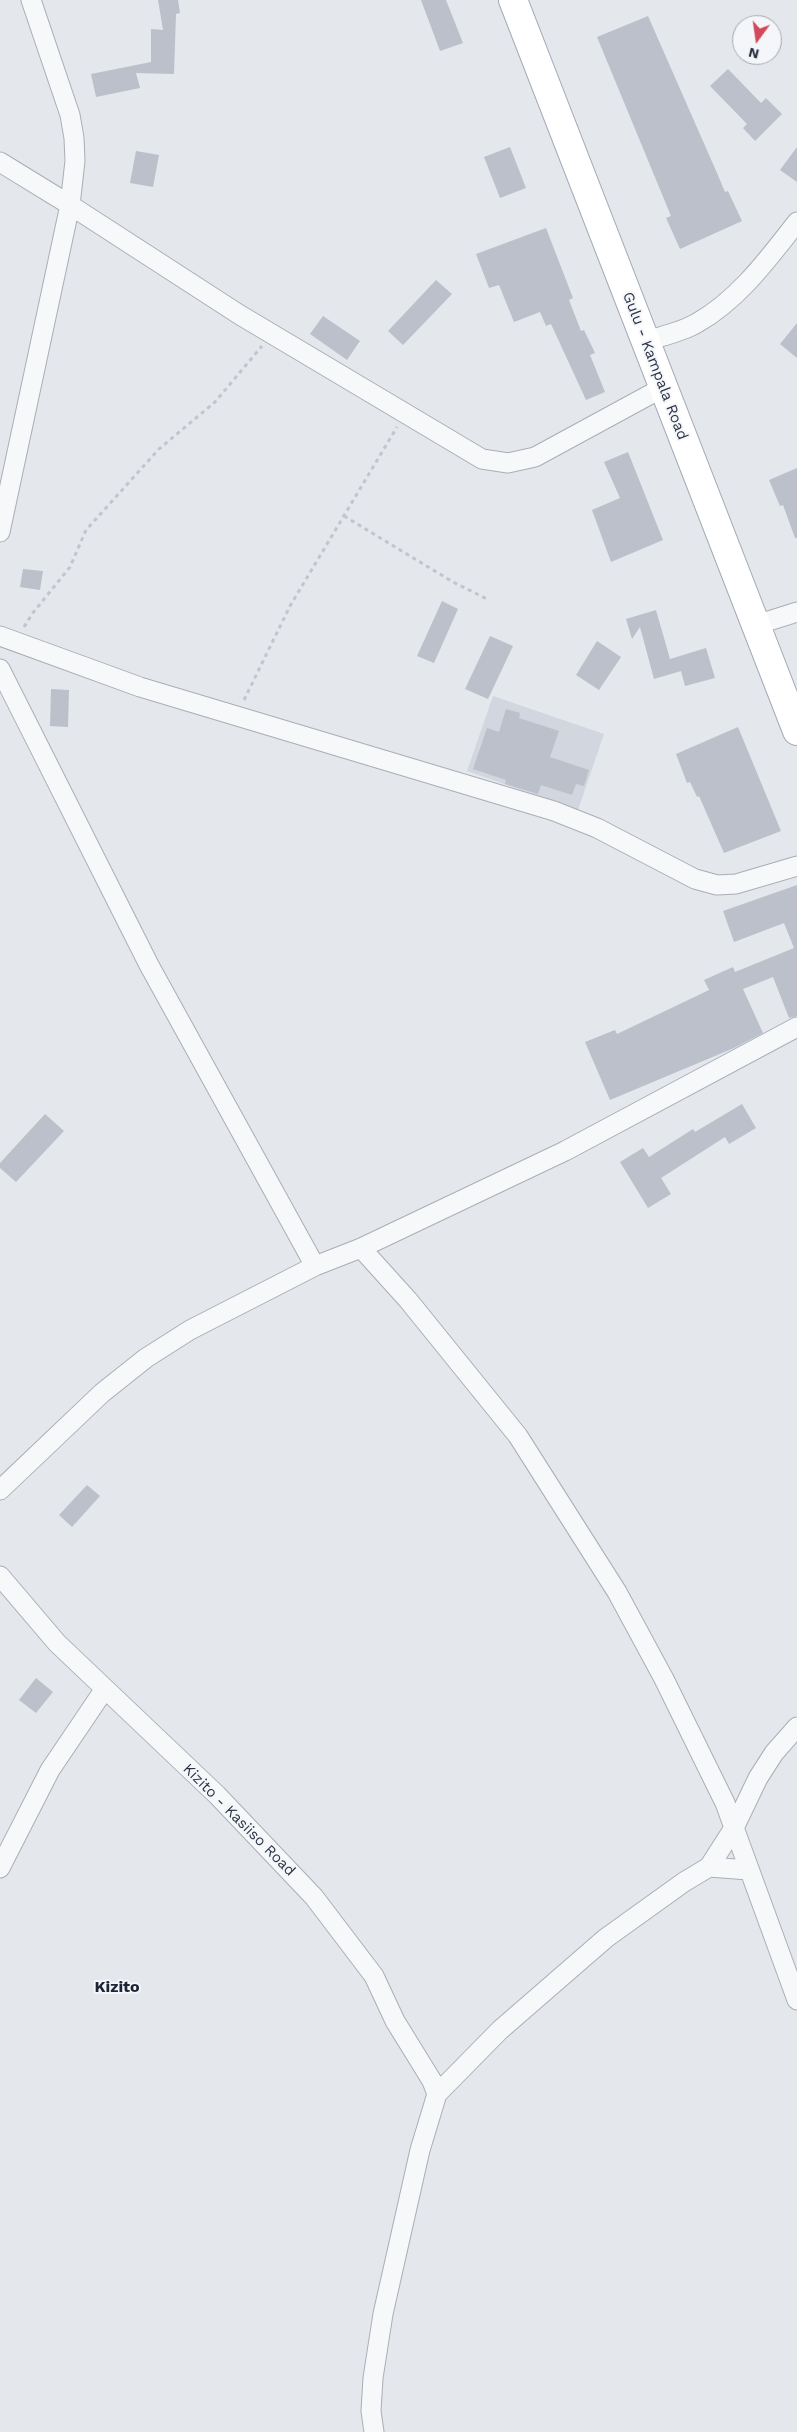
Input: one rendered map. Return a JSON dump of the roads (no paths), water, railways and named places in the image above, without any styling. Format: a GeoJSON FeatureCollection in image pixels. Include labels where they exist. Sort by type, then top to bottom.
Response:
{"type":"FeatureCollection","features":[{"type":"Feature","properties":{"kind":"main road","name":"Gulu - Kampala Road"},"geometry":{"type":"LineString","coordinates":[[513,0],[646,341],[662,388],[797,731]]}},
{"type":"Feature","properties":{"kind":"street"},"geometry":{"type":"LineString","coordinates":[[0,532],[70,205],[75,161],[72,122],[31,0]]}},
{"type":"Feature","properties":{"kind":"street"},"geometry":{"type":"LineString","coordinates":[[0,162],[272,335],[482,458],[508,463],[535,457],[662,388]]}},
{"type":"Feature","properties":{"kind":"street"},"geometry":{"type":"LineString","coordinates":[[646,341],[695,324],[718,310],[747,282],[797,222]]}},
{"type":"Feature","properties":{"kind":"street"},"geometry":{"type":"LineString","coordinates":[[756,625],[797,612]]}},
{"type":"Feature","properties":{"kind":"street"},"geometry":{"type":"LineString","coordinates":[[8,638],[140,688],[554,811],[597,828],[695,879],[717,885],[736,884],[797,866]]}},
{"type":"Feature","properties":{"kind":"street"},"geometry":{"type":"LineString","coordinates":[[0,669],[149,966],[315,1266]]}},
{"type":"Feature","properties":{"kind":"street"},"geometry":{"type":"LineString","coordinates":[[0,1490],[102,1393],[146,1358],[190,1330],[315,1266],[362,1248],[564,1151],[797,1027]]}},
{"type":"Feature","properties":{"kind":"street"},"geometry":{"type":"LineString","coordinates":[[362,1248],[408,1300],[518,1436],[617,1592],[664,1679],[725,1803],[797,2000]]}},
{"type":"Feature","properties":{"kind":"street","name":"Kizito - Kasiiso Road"},"geometry":{"type":"LineString","coordinates":[[0,1576],[57,1643],[104,1690],[218,1795],[314,1897],[374,1976],[395,2021],[432,2081],[437,2094]]}},
{"type":"Feature","properties":{"kind":"street"},"geometry":{"type":"LineString","coordinates":[[0,1868],[50,1770],[104,1690]]}},
{"type":"Feature","properties":{"kind":"street"},"geometry":{"type":"LineString","coordinates":[[374,2432],[371,2412],[373,2378],[383,2314],[420,2150],[437,2094],[500,2030],[606,1938],[684,1882],[709,1867],[734,1828],[758,1778],[774,1753],[797,1727]]}},
{"type":"Feature","properties":{"kind":"street"},"geometry":{"type":"LineString","coordinates":[[709,1867],[749,1870]]}},
{"type":"Feature","properties":{"kind":"district","name":"Kizito"},"geometry":{"type":"Point","coordinates":[117,1987]}}]}
